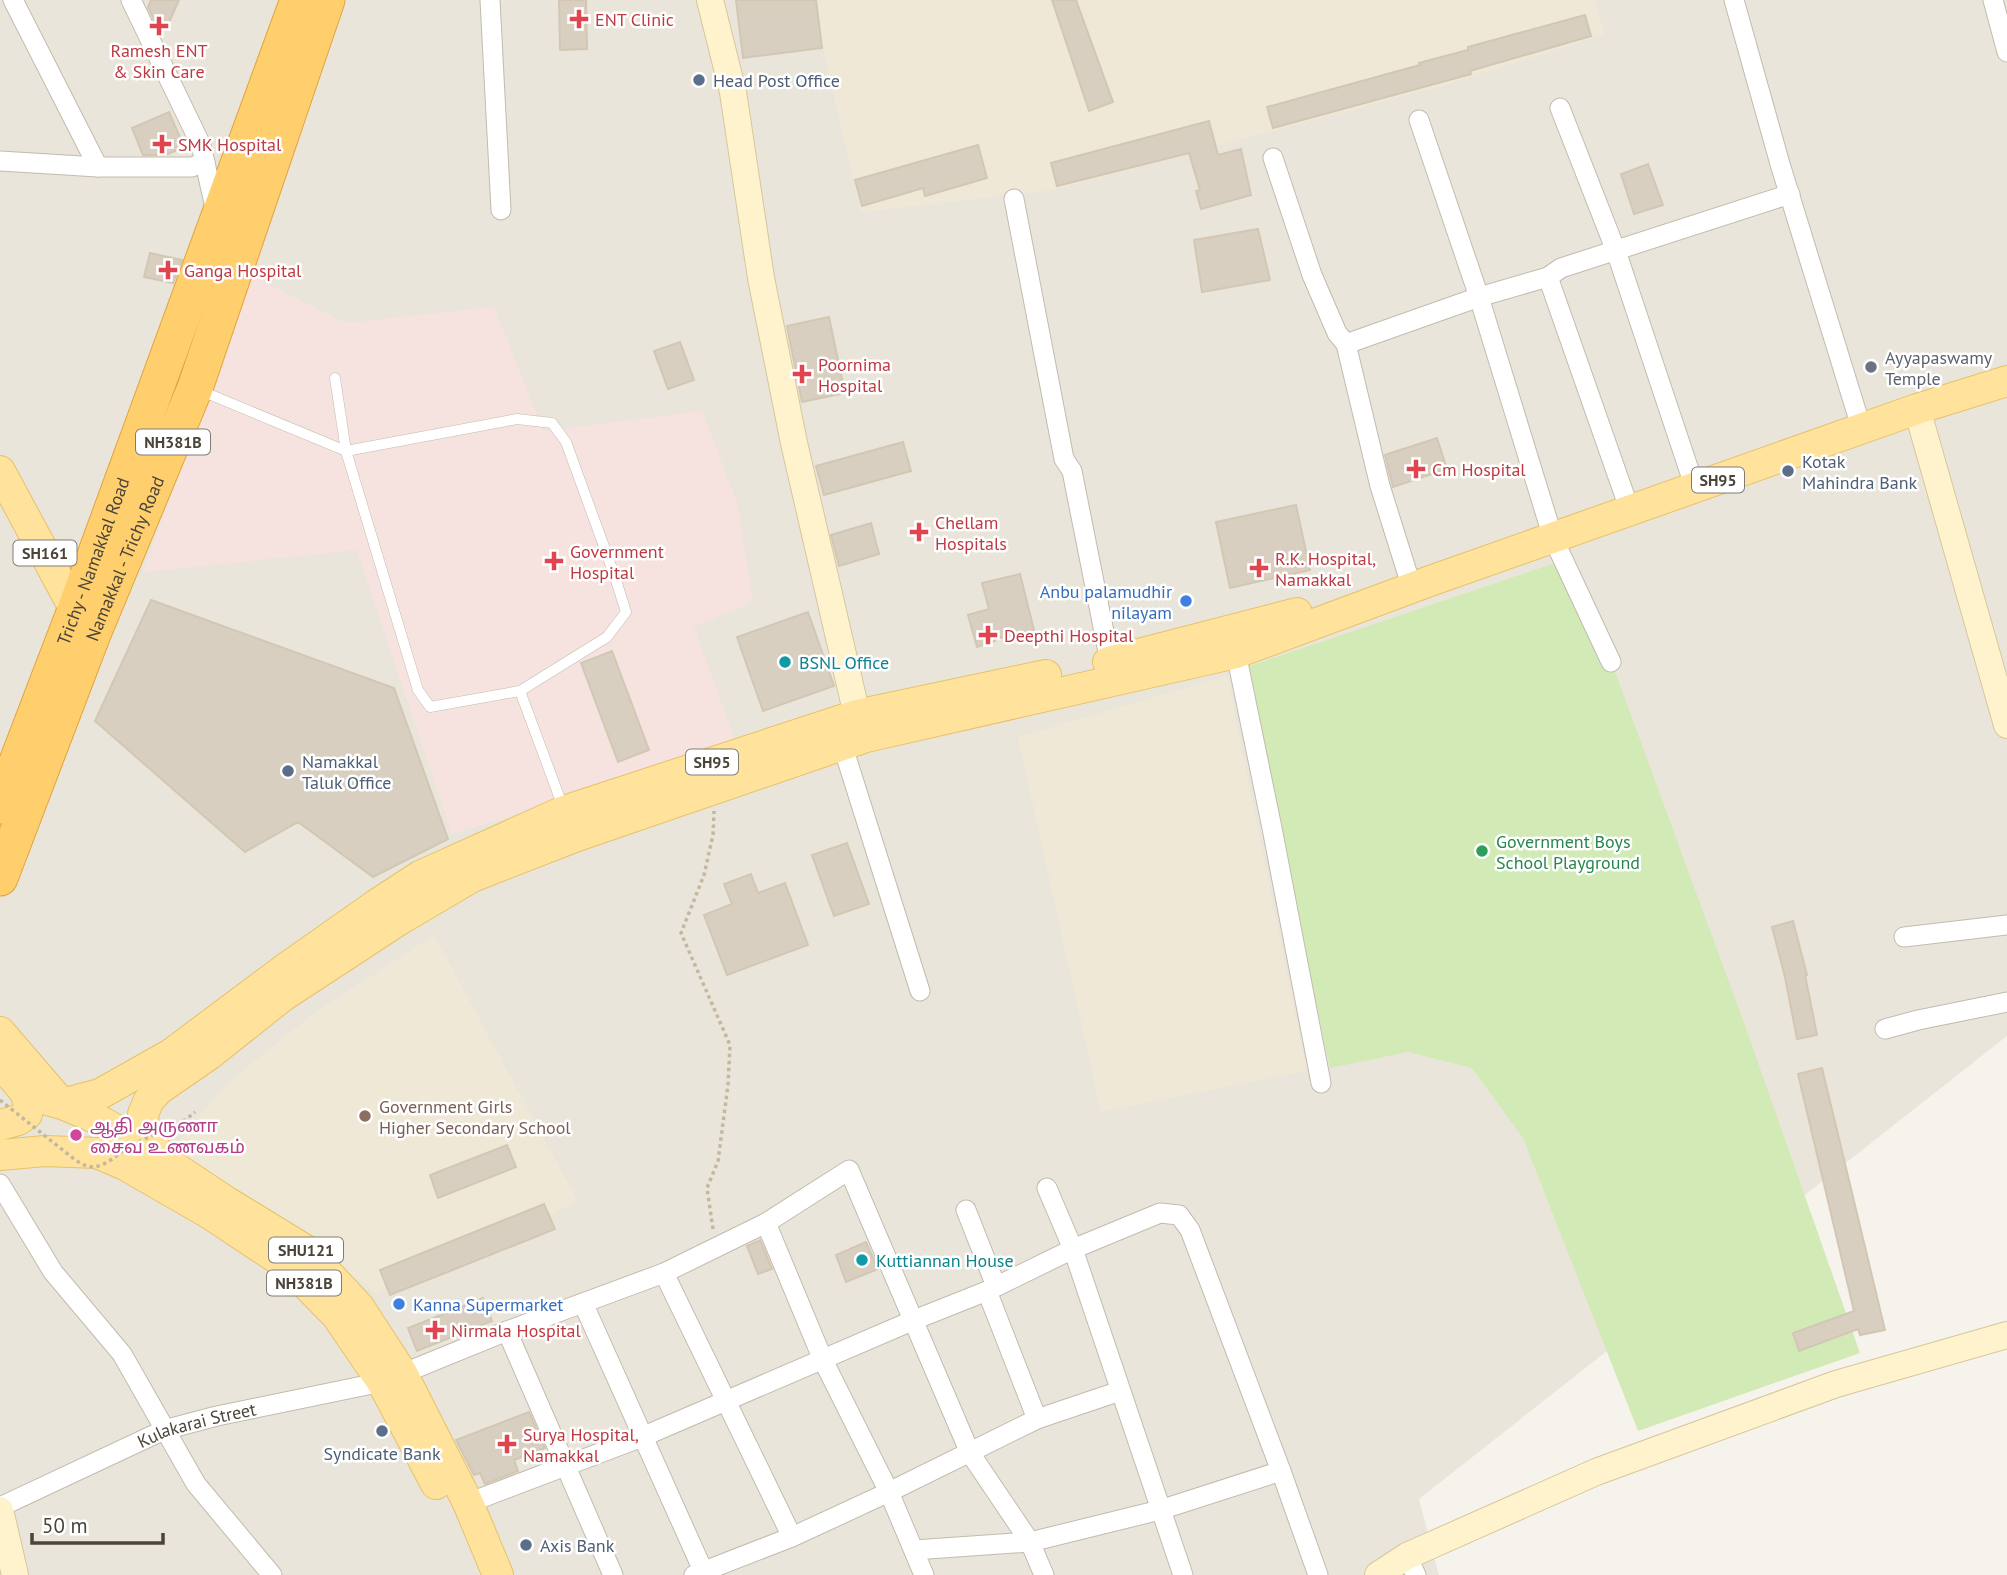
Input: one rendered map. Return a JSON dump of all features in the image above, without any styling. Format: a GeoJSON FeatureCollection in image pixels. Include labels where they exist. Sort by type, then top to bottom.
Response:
{"type":"FeatureCollection","features":[{"type":"Feature","properties":{"kind":"highway","name":"Trichy - Namakkal Road"},"geometry":{"type":"LineString","coordinates":[[0,806],[84,622],[218,220],[298,0]]}},
{"type":"Feature","properties":{"kind":"highway","name":"Namakkal - Trichy Road"},"geometry":{"type":"LineString","coordinates":[[0,878],[84,622],[195,388],[327,0]]}},
{"type":"Feature","properties":{"kind":"main road","name":"SH95"},"geometry":{"type":"LineString","coordinates":[[165,1161],[152,1144],[145,1128],[143,1114],[149,1100],[158,1090],[210,1054],[283,996],[399,920],[570,824],[715,788],[855,732],[1236,653],[1420,583],[1917,409],[2007,381]]}},
{"type":"Feature","properties":{"kind":"main road","name":"SH161"},"geometry":{"type":"LineString","coordinates":[[0,471],[84,622]]}},
{"type":"Feature","properties":{"kind":"main road","name":"SH95"},"geometry":{"type":"LineString","coordinates":[[62,1104],[100,1094],[171,1054],[286,968],[420,876],[570,824],[855,732],[1230,629],[1420,583]]}},
{"type":"Feature","properties":{"kind":"main road","name":"SHU121"},"geometry":{"type":"LineString","coordinates":[[0,1032],[62,1104]]}},
{"type":"Feature","properties":{"kind":"main road"},"geometry":{"type":"LineString","coordinates":[[0,1063],[12,1096],[29,1105],[27,1114],[18,1120],[0,1125]]}},
{"type":"Feature","properties":{"kind":"main road","name":"SHU121"},"geometry":{"type":"LineString","coordinates":[[12,1096],[62,1104],[111,1126],[307,1251],[359,1307],[392,1377],[468,1503],[498,1575]]}},
{"type":"Feature","properties":{"kind":"main road","name":"NH381B"},"geometry":{"type":"LineString","coordinates":[[0,1155],[45,1151],[97,1153],[125,1165],[210,1214],[287,1265],[392,1377],[481,1575]]}},
{"type":"Feature","properties":{"kind":"street"},"geometry":{"type":"LineString","coordinates":[[13,0],[98,167]]}},
{"type":"Feature","properties":{"kind":"street"},"geometry":{"type":"LineString","coordinates":[[131,0],[201,145],[218,220]]}},
{"type":"Feature","properties":{"kind":"street"},"geometry":{"type":"LineString","coordinates":[[489,0],[501,210]]}},
{"type":"Feature","properties":{"kind":"street"},"geometry":{"type":"LineString","coordinates":[[709,0],[733,92],[761,278],[855,732],[920,991]]}},
{"type":"Feature","properties":{"kind":"street"},"geometry":{"type":"LineString","coordinates":[[1734,0],[1861,430]]}},
{"type":"Feature","properties":{"kind":"street"},"geometry":{"type":"LineString","coordinates":[[1993,0],[2007,52]]}},
{"type":"Feature","properties":{"kind":"street"},"geometry":{"type":"LineString","coordinates":[[1560,108],[1616,251],[1695,488]]}},
{"type":"Feature","properties":{"kind":"street"},"geometry":{"type":"LineString","coordinates":[[1419,120],[1479,296],[1553,538],[1611,662]]}},
{"type":"Feature","properties":{"kind":"street"},"geometry":{"type":"LineString","coordinates":[[1273,158],[1312,275],[1337,333],[1346,344],[1380,486],[1420,583]]}},
{"type":"Feature","properties":{"kind":"street"},"geometry":{"type":"LineString","coordinates":[[0,161],[98,167],[192,167],[205,164]]}},
{"type":"Feature","properties":{"kind":"street"},"geometry":{"type":"LineString","coordinates":[[1346,344],[1479,296],[1548,277],[1561,268],[1790,194]]}},
{"type":"Feature","properties":{"kind":"street"},"geometry":{"type":"LineString","coordinates":[[1014,199],[1064,459],[1072,471],[1110,662]]}},
{"type":"Feature","properties":{"kind":"street"},"geometry":{"type":"LineString","coordinates":[[1548,277],[1630,511]]}},
{"type":"Feature","properties":{"kind":"street"},"geometry":{"type":"LineString","coordinates":[[1917,409],[2007,725]]}},
{"type":"Feature","properties":{"kind":"street"},"geometry":{"type":"LineString","coordinates":[[1236,653],[1321,1083]]}},
{"type":"Feature","properties":{"kind":"street"},"geometry":{"type":"LineString","coordinates":[[1904,937],[2007,925]]}},
{"type":"Feature","properties":{"kind":"street"},"geometry":{"type":"LineString","coordinates":[[1885,1029],[2007,1002]]}},
{"type":"Feature","properties":{"kind":"street","name":"Kulakarai Street"},"geometry":{"type":"LineString","coordinates":[[0,1508],[164,1430],[392,1377],[664,1273],[766,1223],[849,1170],[914,1320]]}},
{"type":"Feature","properties":{"kind":"street"},"geometry":{"type":"LineString","coordinates":[[0,1184],[53,1272],[122,1354],[196,1485],[272,1575]]}},
{"type":"Feature","properties":{"kind":"street"},"geometry":{"type":"LineString","coordinates":[[1047,1188],[1073,1249],[1183,1575]]}},
{"type":"Feature","properties":{"kind":"street"},"geometry":{"type":"LineString","coordinates":[[966,1210],[1037,1419]]}},
{"type":"Feature","properties":{"kind":"street"},"geometry":{"type":"LineString","coordinates":[[468,1503],[726,1402],[1160,1213],[1179,1216],[1190,1230],[1318,1575]]}},
{"type":"Feature","properties":{"kind":"street"},"geometry":{"type":"LineString","coordinates":[[766,1223],[823,1360],[890,1492],[924,1575]]}},
{"type":"Feature","properties":{"kind":"street"},"geometry":{"type":"LineString","coordinates":[[664,1273],[792,1537]]}},
{"type":"Feature","properties":{"kind":"street"},"geometry":{"type":"LineString","coordinates":[[583,1303],[701,1574],[792,1537],[890,1492],[1037,1419],[1120,1391]]}},
{"type":"Feature","properties":{"kind":"street"},"geometry":{"type":"LineString","coordinates":[[914,1320],[970,1453],[1030,1542],[1044,1575]]}},
{"type":"Feature","properties":{"kind":"street"},"geometry":{"type":"LineString","coordinates":[[507,1331],[613,1575]]}},
{"type":"Feature","properties":{"kind":"street"},"geometry":{"type":"LineString","coordinates":[[1378,1575],[1411,1565],[1596,1472],[1836,1384],[2007,1335]]}},
{"type":"Feature","properties":{"kind":"street"},"geometry":{"type":"LineString","coordinates":[[914,1550],[1030,1542],[1160,1510],[1281,1471]]}},
{"type":"Feature","properties":{"kind":"street"},"geometry":{"type":"LineString","coordinates":[[0,1508],[15,1575]]}},
{"type":"Feature","properties":{"kind":"lane"},"geometry":{"type":"LineString","coordinates":[[195,388],[346,451],[517,419],[552,423],[566,442],[626,612],[607,636],[520,691],[430,706],[418,690],[346,451],[335,379]]}},
{"type":"Feature","properties":{"kind":"lane"},"geometry":{"type":"LineString","coordinates":[[520,691],[570,824]]}},
{"type":"Feature","properties":{"kind":"path"},"geometry":{"type":"LineString","coordinates":[[715,788],[713,835],[704,875],[681,933],[730,1045],[728,1085],[718,1161],[708,1188],[715,1248]]}},
{"type":"Feature","properties":{"kind":"path"},"geometry":{"type":"LineString","coordinates":[[12,1096],[74,1159],[85,1166],[95,1167],[107,1163],[130,1146],[186,1120],[195,1112]]}},
{"type":"Feature","properties":{"kind":"shaded area"},"geometry":{"type":"Polygon","coordinates":[[[0,0],[2007,0],[2007,1036],[1419,1499],[1439,1575],[0,1575],[0,0]]]}},
{"type":"Feature","properties":{"kind":"shaded area"},"geometry":{"type":"Polygon","coordinates":[[[812,0],[1594,0],[1605,34],[1441,86],[1053,190],[861,212],[812,0]]]}},
{"type":"Feature","properties":{"kind":"shaded area","name":"Government Hospital"},"geometry":{"type":"Polygon","coordinates":[[[252,276],[345,323],[494,307],[543,431],[702,411],[737,502],[753,602],[694,627],[737,746],[452,834],[357,550],[143,572],[252,276]]]}},
{"type":"Feature","properties":{"kind":"shaded area"},"geometry":{"type":"Polygon","coordinates":[[[1227,676],[1307,1071],[1101,1112],[1018,737],[1227,676]]]}},
{"type":"Feature","properties":{"kind":"shaded area","name":"Government Girls Higher Secondary School"},"geometry":{"type":"Polygon","coordinates":[[[434,935],[578,1202],[375,1293],[288,1228],[191,1176],[176,1145],[222,1088],[309,1017],[434,935]]]}},
{"type":"Feature","properties":{"kind":"green space","name":"Government Boys School Playground"},"geometry":{"type":"Polygon","coordinates":[[[1573,557],[1748,1034],[1860,1353],[1638,1431],[1523,1138],[1472,1068],[1408,1052],[1330,1068],[1244,668],[1573,557]]]}},
{"type":"Feature","properties":{"kind":"building"},"geometry":{"type":"Polygon","coordinates":[[[151,0],[179,0],[167,27],[155,22],[148,7],[151,0]]]}},
{"type":"Feature","properties":{"kind":"building"},"geometry":{"type":"Polygon","coordinates":[[[559,0],[586,0],[587,49],[560,50],[559,0]]]}},
{"type":"Feature","properties":{"kind":"building"},"geometry":{"type":"Polygon","coordinates":[[[736,0],[816,0],[822,48],[743,58],[736,0]]]}},
{"type":"Feature","properties":{"kind":"building"},"geometry":{"type":"Polygon","coordinates":[[[1052,0],[1076,0],[1113,102],[1089,111],[1052,0]]]}},
{"type":"Feature","properties":{"kind":"building"},"geometry":{"type":"Polygon","coordinates":[[[1585,15],[1591,36],[1470,71],[1471,74],[1273,128],[1267,107],[1420,65],[1419,63],[1468,50],[1468,47],[1585,15]]]}},
{"type":"Feature","properties":{"kind":"building"},"geometry":{"type":"Polygon","coordinates":[[[169,112],[184,147],[166,155],[143,155],[132,128],[169,112]]]}},
{"type":"Feature","properties":{"kind":"building"},"geometry":{"type":"Polygon","coordinates":[[[1209,121],[1218,155],[1241,149],[1251,195],[1201,209],[1196,191],[1200,190],[1189,153],[1057,186],[1051,163],[1209,121]]]}},
{"type":"Feature","properties":{"kind":"building"},"geometry":{"type":"Polygon","coordinates":[[[978,145],[987,178],[925,196],[923,188],[862,206],[855,180],[978,145]]]}},
{"type":"Feature","properties":{"kind":"building"},"geometry":{"type":"Polygon","coordinates":[[[1648,164],[1663,205],[1634,214],[1621,174],[1648,164]]]}},
{"type":"Feature","properties":{"kind":"building"},"geometry":{"type":"Polygon","coordinates":[[[1258,229],[1270,280],[1202,292],[1194,240],[1258,229]]]}},
{"type":"Feature","properties":{"kind":"building"},"geometry":{"type":"Polygon","coordinates":[[[150,253],[182,260],[173,283],[144,277],[150,253]]]}},
{"type":"Feature","properties":{"kind":"building"},"geometry":{"type":"Polygon","coordinates":[[[829,317],[845,393],[802,402],[787,326],[829,317]]]}},
{"type":"Feature","properties":{"kind":"building"},"geometry":{"type":"Polygon","coordinates":[[[680,342],[694,380],[668,389],[654,351],[680,342]]]}},
{"type":"Feature","properties":{"kind":"building"},"geometry":{"type":"Polygon","coordinates":[[[1437,438],[1447,469],[1393,487],[1385,455],[1437,438]]]}},
{"type":"Feature","properties":{"kind":"building"},"geometry":{"type":"Polygon","coordinates":[[[903,442],[911,471],[824,495],[816,466],[903,442]]]}},
{"type":"Feature","properties":{"kind":"building"},"geometry":{"type":"Polygon","coordinates":[[[1296,505],[1310,570],[1230,588],[1216,522],[1296,505]]]}},
{"type":"Feature","properties":{"kind":"building"},"geometry":{"type":"Polygon","coordinates":[[[871,523],[879,554],[839,566],[831,535],[871,523]]]}},
{"type":"Feature","properties":{"kind":"building"},"geometry":{"type":"Polygon","coordinates":[[[1020,574],[1034,630],[994,639],[995,641],[977,647],[968,615],[989,609],[982,583],[1020,574]]]}},
{"type":"Feature","properties":{"kind":"building","name":"Namakkal Taluk Office"},"geometry":{"type":"Polygon","coordinates":[[[151,600],[394,688],[448,839],[373,877],[298,822],[245,852],[95,721],[151,600]]]}},
{"type":"Feature","properties":{"kind":"building","name":"BSNL Office"},"geometry":{"type":"Polygon","coordinates":[[[808,612],[834,686],[763,711],[737,637],[808,612]]]}},
{"type":"Feature","properties":{"kind":"building"},"geometry":{"type":"Polygon","coordinates":[[[612,651],[649,750],[618,762],[581,663],[612,651]]]}},
{"type":"Feature","properties":{"kind":"building"},"geometry":{"type":"Polygon","coordinates":[[[847,843],[869,904],[834,916],[812,855],[847,843]]]}},
{"type":"Feature","properties":{"kind":"building"},"geometry":{"type":"Polygon","coordinates":[[[751,874],[758,893],[785,883],[808,945],[727,975],[704,915],[732,904],[724,884],[751,874]]]}},
{"type":"Feature","properties":{"kind":"building"},"geometry":{"type":"Polygon","coordinates":[[[1793,921],[1807,975],[1817,1035],[1797,1039],[1772,927],[1793,921]]]}},
{"type":"Feature","properties":{"kind":"building"},"geometry":{"type":"Polygon","coordinates":[[[1822,1068],[1885,1330],[1860,1335],[1858,1329],[1799,1351],[1793,1333],[1854,1311],[1798,1074],[1822,1068]]]}},
{"type":"Feature","properties":{"kind":"building"},"geometry":{"type":"Polygon","coordinates":[[[507,1145],[516,1167],[438,1198],[430,1175],[507,1145]]]}},
{"type":"Feature","properties":{"kind":"building"},"geometry":{"type":"Polygon","coordinates":[[[544,1204],[555,1229],[390,1295],[380,1270],[544,1204]]]}},
{"type":"Feature","properties":{"kind":"building"},"geometry":{"type":"Polygon","coordinates":[[[760,1240],[772,1269],[758,1274],[747,1246],[760,1240]]]}},
{"type":"Feature","properties":{"kind":"building","name":"Kuttiannan House"},"geometry":{"type":"Polygon","coordinates":[[[866,1242],[878,1269],[846,1282],[836,1255],[866,1242]]]}},
{"type":"Feature","properties":{"kind":"building"},"geometry":{"type":"Polygon","coordinates":[[[483,1298],[492,1321],[417,1351],[408,1328],[483,1298]]]}},
{"type":"Feature","properties":{"kind":"building"},"geometry":{"type":"Polygon","coordinates":[[[529,1412],[545,1448],[514,1460],[518,1471],[485,1484],[480,1473],[474,1475],[456,1440],[529,1412]]]}},
{"type":"Feature","properties":{"kind":"place","name":"ENT Clinic"},"geometry":{"type":"Point","coordinates":[579,19]}},
{"type":"Feature","properties":{"kind":"place","name":"Ramesh ENT & Skin Care"},"geometry":{"type":"Point","coordinates":[159,26]}},
{"type":"Feature","properties":{"kind":"place","name":"Head Post Office"},"geometry":{"type":"Point","coordinates":[699,80]}},
{"type":"Feature","properties":{"kind":"place","name":"SMK Hospital"},"geometry":{"type":"Point","coordinates":[162,144]}},
{"type":"Feature","properties":{"kind":"place","name":"Ganga Hospital"},"geometry":{"type":"Point","coordinates":[168,270]}},
{"type":"Feature","properties":{"kind":"place","name":"Ayyapaswamy Temple"},"geometry":{"type":"Point","coordinates":[1871,367]}},
{"type":"Feature","properties":{"kind":"place","name":"Poornima Hospital"},"geometry":{"type":"Point","coordinates":[802,374]}},
{"type":"Feature","properties":{"kind":"place","name":"Cm Hospital"},"geometry":{"type":"Point","coordinates":[1416,469]}},
{"type":"Feature","properties":{"kind":"place","name":"Kotak Mahindra Bank"},"geometry":{"type":"Point","coordinates":[1788,471]}},
{"type":"Feature","properties":{"kind":"place","name":"Chellam Hospitals"},"geometry":{"type":"Point","coordinates":[919,532]}},
{"type":"Feature","properties":{"kind":"place","name":"Government Hospital"},"geometry":{"type":"Point","coordinates":[554,561]}},
{"type":"Feature","properties":{"kind":"place","name":"R.K. Hospital, Namakkal"},"geometry":{"type":"Point","coordinates":[1259,568]}},
{"type":"Feature","properties":{"kind":"place","name":"Anbu palamudhir nilayam"},"geometry":{"type":"Point","coordinates":[1186,601]}},
{"type":"Feature","properties":{"kind":"place","name":"Deepthi Hospital"},"geometry":{"type":"Point","coordinates":[988,635]}},
{"type":"Feature","properties":{"kind":"place","name":"BSNL Office"},"geometry":{"type":"Point","coordinates":[785,662]}},
{"type":"Feature","properties":{"kind":"place","name":"Namakkal Taluk Office"},"geometry":{"type":"Point","coordinates":[288,771]}},
{"type":"Feature","properties":{"kind":"place","name":"Government Boys School Playground"},"geometry":{"type":"Point","coordinates":[1482,851]}},
{"type":"Feature","properties":{"kind":"place","name":"Government Girls Higher Secondary School"},"geometry":{"type":"Point","coordinates":[365,1116]}},
{"type":"Feature","properties":{"kind":"place","name":"ஆதி அருணா சைவ உணவகம்"},"geometry":{"type":"Point","coordinates":[76,1135]}},
{"type":"Feature","properties":{"kind":"place","name":"Kuttiannan House"},"geometry":{"type":"Point","coordinates":[862,1260]}},
{"type":"Feature","properties":{"kind":"place","name":"Kanna Supermarket"},"geometry":{"type":"Point","coordinates":[399,1304]}},
{"type":"Feature","properties":{"kind":"place","name":"Nirmala Hospital"},"geometry":{"type":"Point","coordinates":[435,1330]}},
{"type":"Feature","properties":{"kind":"place","name":"Syndicate Bank"},"geometry":{"type":"Point","coordinates":[382,1431]}},
{"type":"Feature","properties":{"kind":"place","name":"Surya Hospital, Namakkal"},"geometry":{"type":"Point","coordinates":[507,1444]}},
{"type":"Feature","properties":{"kind":"place","name":"Axis Bank"},"geometry":{"type":"Point","coordinates":[526,1545]}}]}
